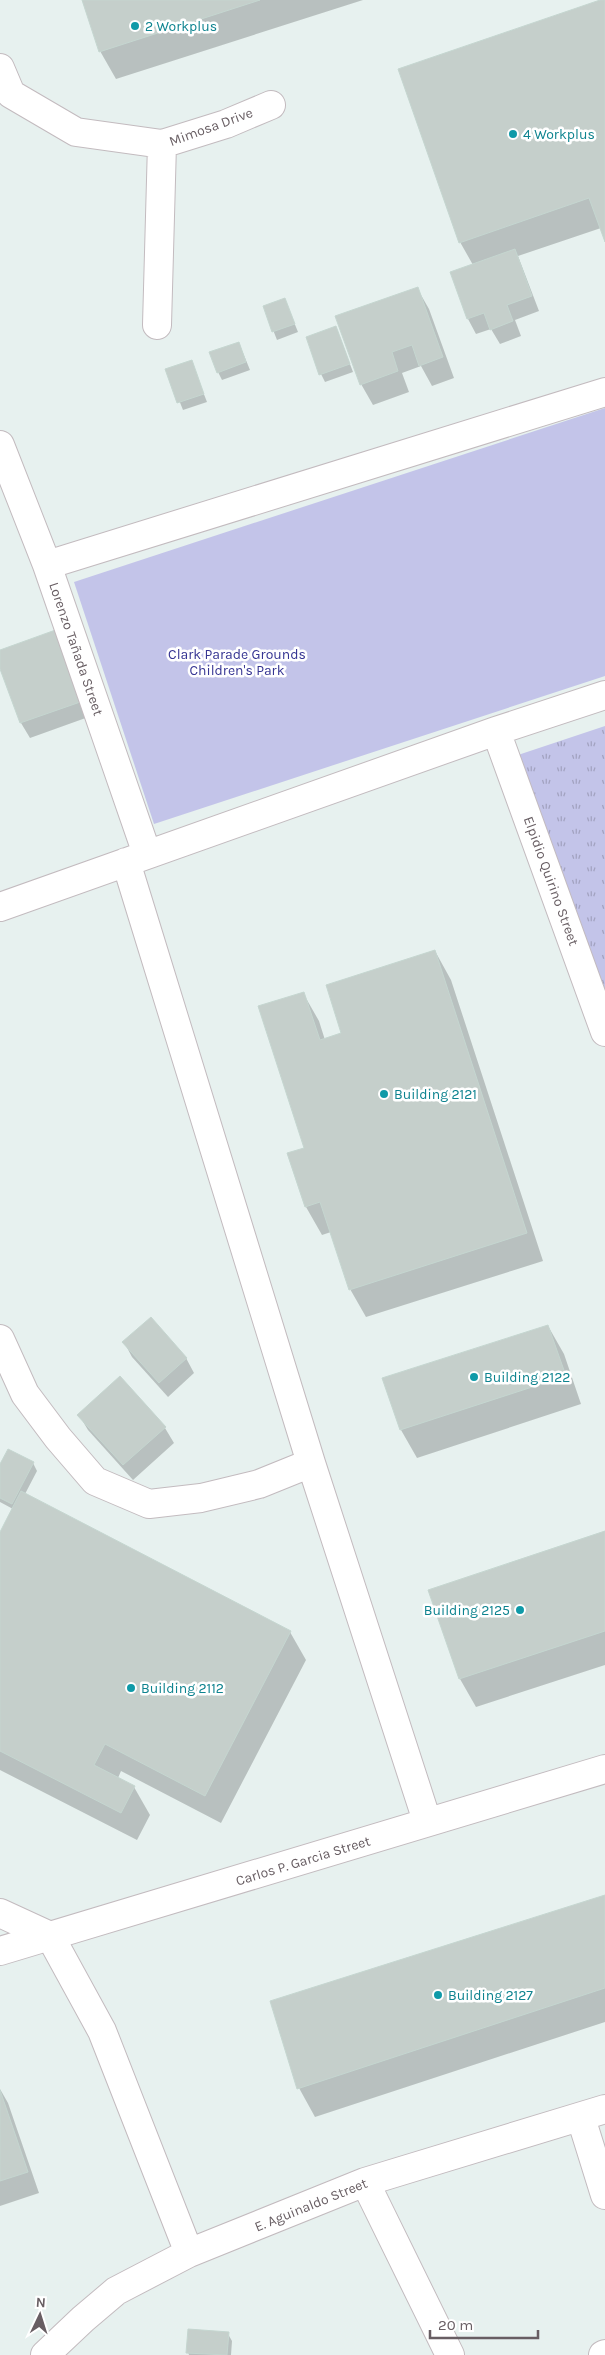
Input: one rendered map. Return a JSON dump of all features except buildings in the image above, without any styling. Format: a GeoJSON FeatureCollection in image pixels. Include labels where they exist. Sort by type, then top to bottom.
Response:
{"type":"FeatureCollection","features":[{"type":"Feature","properties":{"kind":"street","name":"Mimosa Drive"},"geometry":{"type":"LineString","coordinates":[[0,68],[11,94],[76,132],[162,144],[226,124],[271,105]]}},
{"type":"Feature","properties":{"kind":"street"},"geometry":{"type":"LineString","coordinates":[[157,325],[162,144]]}},
{"type":"Feature","properties":{"kind":"street"},"geometry":{"type":"LineString","coordinates":[[47,565],[605,392]]}},
{"type":"Feature","properties":{"kind":"street","name":"Lorenzo Tañada Street"},"geometry":{"type":"LineString","coordinates":[[0,445],[47,565],[137,858],[311,1463],[427,1821]]}},
{"type":"Feature","properties":{"kind":"street"},"geometry":{"type":"LineString","coordinates":[[0,907],[496,731],[605,695]]}},
{"type":"Feature","properties":{"kind":"street","name":"Elpidio Quirino Street"},"geometry":{"type":"LineString","coordinates":[[496,731],[605,1032]]}},
{"type":"Feature","properties":{"kind":"street"},"geometry":{"type":"LineString","coordinates":[[0,1339],[25,1394],[58,1438],[95,1481],[149,1504],[201,1498],[259,1484],[311,1463]]}},
{"type":"Feature","properties":{"kind":"street","name":"Carlos P. Garcia Street"},"geometry":{"type":"LineString","coordinates":[[0,1952],[332,1853],[427,1821],[605,1769]]}},
{"type":"Feature","properties":{"kind":"street"},"geometry":{"type":"LineString","coordinates":[[0,1913],[50,1936],[102,2031],[189,2254]]}},
{"type":"Feature","properties":{"kind":"street"},"geometry":{"type":"LineString","coordinates":[[593,2114],[605,2195]]}},
{"type":"Feature","properties":{"kind":"street","name":"E. Aguinaldo Street"},"geometry":{"type":"LineString","coordinates":[[45,2355],[83,2318],[116,2291],[189,2254],[365,2182],[593,2114]]}},
{"type":"Feature","properties":{"kind":"street"},"geometry":{"type":"LineString","coordinates":[[365,2182],[450,2355]]}},
{"type":"Feature","properties":{"kind":"green space","name":"Clark Parade Grounds Children's Park"},"geometry":{"type":"Polygon","coordinates":[[[605,408],[605,676],[154,824],[74,582],[605,408]]]}},
{"type":"Feature","properties":{"kind":"green space"},"geometry":{"type":"Polygon","coordinates":[[[605,726],[605,996],[518,755],[605,726]]]}},
{"type":"Feature","properties":{"kind":"place","name":"2 Workplus"},"geometry":{"type":"Point","coordinates":[135,26]}},
{"type":"Feature","properties":{"kind":"place","name":"4 Workplus"},"geometry":{"type":"Point","coordinates":[513,134]}},
{"type":"Feature","properties":{"kind":"place","name":"Building 2121"},"geometry":{"type":"Point","coordinates":[384,1094]}},
{"type":"Feature","properties":{"kind":"place","name":"Building 2122"},"geometry":{"type":"Point","coordinates":[474,1377]}},
{"type":"Feature","properties":{"kind":"place","name":"Building 2125"},"geometry":{"type":"Point","coordinates":[520,1610]}},
{"type":"Feature","properties":{"kind":"place","name":"Building 2112"},"geometry":{"type":"Point","coordinates":[131,1688]}},
{"type":"Feature","properties":{"kind":"place","name":"Building 2127"},"geometry":{"type":"Point","coordinates":[438,1995]}}]}
